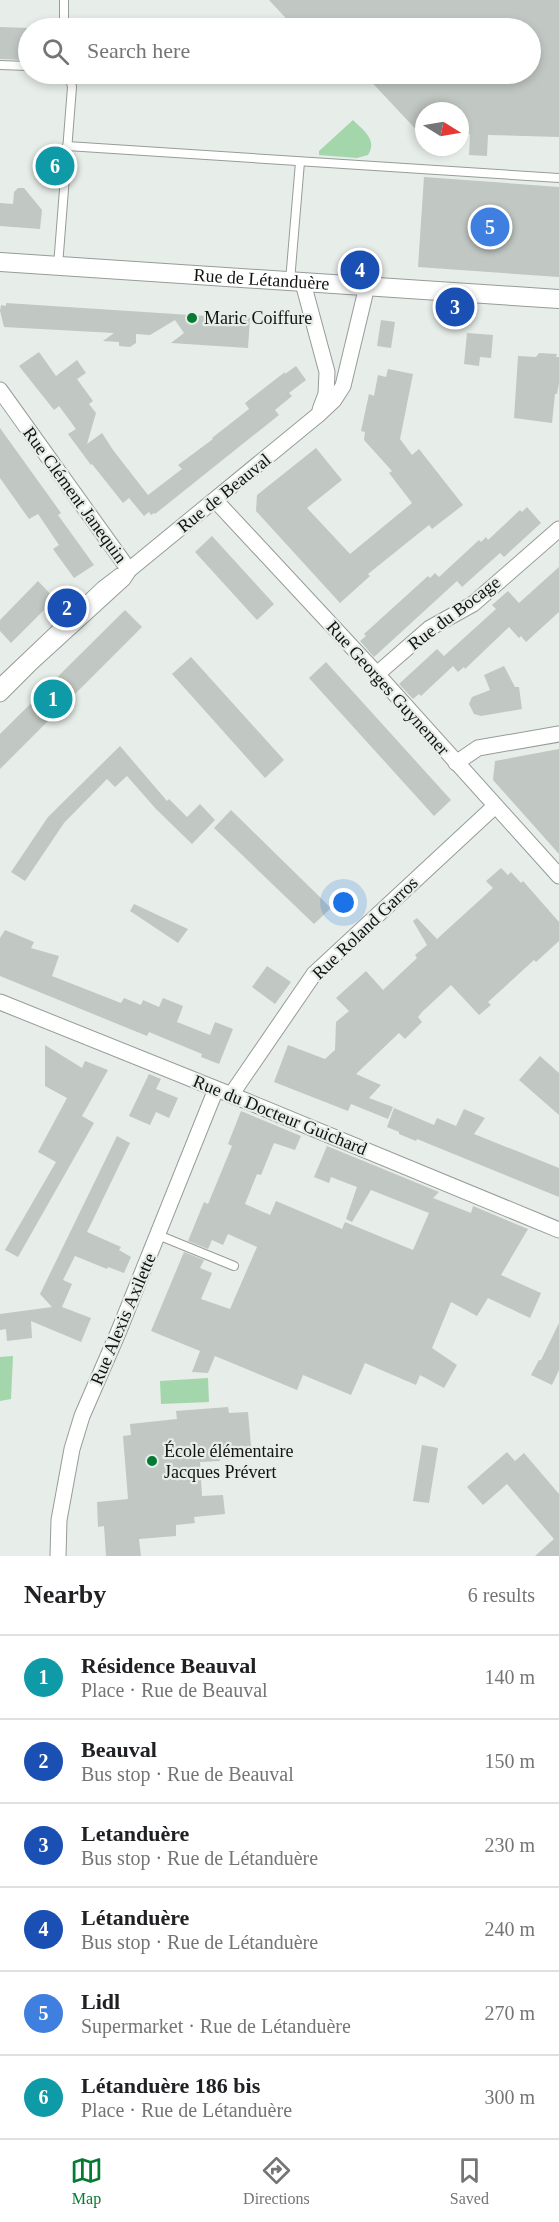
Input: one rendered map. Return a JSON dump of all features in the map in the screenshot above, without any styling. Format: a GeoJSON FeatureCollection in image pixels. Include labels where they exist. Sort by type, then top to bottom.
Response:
{"type":"FeatureCollection","features":[{"type":"Feature","properties":{"kind":"street","name":"Rue de Létanduère"},"geometry":{"type":"LineString","coordinates":[[0,262],[559,299]]}},
{"type":"Feature","properties":{"kind":"street"},"geometry":{"type":"LineString","coordinates":[[296,283],[327,372],[326,394],[318,416]]}},
{"type":"Feature","properties":{"kind":"street","name":"Rue de Beauval"},"geometry":{"type":"LineString","coordinates":[[0,694],[123,579],[129,570],[216,501],[334,400],[344,386],[367,286]]}},
{"type":"Feature","properties":{"kind":"street","name":"Rue Clément Janequin"},"geometry":{"type":"LineString","coordinates":[[0,390],[129,570]]}},
{"type":"Feature","properties":{"kind":"street","name":"Rue Georges Guynemer"},"geometry":{"type":"LineString","coordinates":[[216,501],[377,674],[559,876]]}},
{"type":"Feature","properties":{"kind":"street","name":"Rue du Bocage"},"geometry":{"type":"LineString","coordinates":[[377,674],[430,628],[472,604],[559,529]]}},
{"type":"Feature","properties":{"kind":"street"},"geometry":{"type":"LineString","coordinates":[[456,763],[478,748],[559,734]]}},
{"type":"Feature","properties":{"kind":"street","name":"Rue Roland Garros"},"geometry":{"type":"LineString","coordinates":[[231,1095],[314,974],[495,806]]}},
{"type":"Feature","properties":{"kind":"street","name":"Rue du Docteur Guichard"},"geometry":{"type":"LineString","coordinates":[[0,1002],[559,1230]]}},
{"type":"Feature","properties":{"kind":"street","name":"Rue Alexis Axilette"},"geometry":{"type":"LineString","coordinates":[[58,1556],[60,1513],[72,1449],[81,1416],[118,1333],[216,1089]]}},
{"type":"Feature","properties":{"kind":"lane"},"geometry":{"type":"LineString","coordinates":[[64,0],[64,18]]}},
{"type":"Feature","properties":{"kind":"lane"},"geometry":{"type":"LineString","coordinates":[[0,65],[18,66]]}},
{"type":"Feature","properties":{"kind":"lane"},"geometry":{"type":"LineString","coordinates":[[58,266],[71,84]]}},
{"type":"Feature","properties":{"kind":"lane"},"geometry":{"type":"LineString","coordinates":[[67,146],[559,178]]}},
{"type":"Feature","properties":{"kind":"lane"},"geometry":{"type":"LineString","coordinates":[[296,283],[300,162]]}},
{"type":"Feature","properties":{"kind":"lane","name":"Rue de Beauval"},"geometry":{"type":"LineString","coordinates":[[0,682],[101,586],[118,573],[129,570]]}},
{"type":"Feature","properties":{"kind":"lane"},"geometry":{"type":"LineString","coordinates":[[158,1235],[234,1266]]}},
{"type":"Feature","properties":{"kind":"green space"},"geometry":{"type":"Polygon","coordinates":[[[353,120],[370,140],[371,150],[368,155],[357,158],[319,155],[319,151],[353,120]]]}},
{"type":"Feature","properties":{"kind":"green space"},"geometry":{"type":"Polygon","coordinates":[[[13,1356],[11,1399],[0,1401],[0,1357],[13,1356]]]}},
{"type":"Feature","properties":{"kind":"green space"},"geometry":{"type":"Polygon","coordinates":[[[208,1378],[209,1402],[161,1404],[160,1381],[208,1378]]]}},
{"type":"Feature","properties":{"kind":"building"},"geometry":{"type":"Polygon","coordinates":[[[269,0],[559,0],[559,137],[488,135],[487,156],[469,155],[469,102],[415,102],[415,128],[373,84],[541,84],[541,18],[286,18],[269,0]]]}},
{"type":"Feature","properties":{"kind":"building"},"geometry":{"type":"Polygon","coordinates":[[[0,27],[18,28],[18,60],[0,59],[0,27]]]}},
{"type":"Feature","properties":{"kind":"building"},"geometry":{"type":"Polygon","coordinates":[[[424,177],[559,187],[559,277],[418,267],[424,177]]]}},
{"type":"Feature","properties":{"kind":"building"},"geometry":{"type":"Polygon","coordinates":[[[18,188],[24,188],[42,210],[40,229],[0,226],[0,203],[13,204],[14,192],[18,188]]]}},
{"type":"Feature","properties":{"kind":"building"},"geometry":{"type":"Polygon","coordinates":[[[6,303],[221,317],[222,313],[235,313],[235,317],[250,318],[248,348],[171,343],[184,333],[175,320],[150,335],[136,334],[136,343],[130,347],[119,346],[119,342],[103,341],[114,333],[4,327],[0,311],[1,305],[6,306],[6,303]]]}},
{"type":"Feature","properties":{"kind":"building"},"geometry":{"type":"Polygon","coordinates":[[[381,320],[395,322],[391,348],[377,346],[381,320]]]}},
{"type":"Feature","properties":{"kind":"building"},"geometry":{"type":"Polygon","coordinates":[[[467,333],[493,335],[491,358],[480,357],[479,366],[464,364],[467,333]]]}},
{"type":"Feature","properties":{"kind":"building"},"geometry":{"type":"Polygon","coordinates":[[[39,352],[56,376],[77,360],[86,373],[77,379],[93,401],[89,404],[96,413],[87,444],[102,433],[148,495],[182,469],[178,465],[249,409],[245,403],[285,372],[285,374],[296,366],[306,380],[289,393],[292,396],[275,410],[279,415],[155,514],[151,515],[149,512],[144,516],[129,498],[123,503],[91,465],[68,434],[76,429],[59,406],[54,410],[19,366],[39,352]]]}},
{"type":"Feature","properties":{"kind":"building"},"geometry":{"type":"Polygon","coordinates":[[[539,353],[557,354],[556,357],[559,357],[559,383],[557,394],[555,394],[552,423],[514,418],[518,356],[536,357],[539,353]]]}},
{"type":"Feature","properties":{"kind":"building"},"geometry":{"type":"Polygon","coordinates":[[[388,369],[413,374],[400,439],[412,455],[419,449],[463,505],[432,529],[429,525],[368,574],[370,576],[340,603],[256,511],[257,495],[316,448],[342,480],[307,508],[350,554],[412,503],[389,473],[392,471],[364,440],[365,432],[361,431],[369,394],[374,396],[378,375],[386,377],[388,369]]]}},
{"type":"Feature","properties":{"kind":"building"},"geometry":{"type":"Polygon","coordinates":[[[0,428],[61,513],[58,515],[94,565],[74,578],[53,549],[59,545],[38,514],[29,519],[0,478],[0,428]]]}},
{"type":"Feature","properties":{"kind":"building"},"geometry":{"type":"Polygon","coordinates":[[[527,507],[541,523],[504,557],[500,553],[462,587],[457,581],[374,657],[360,641],[366,636],[364,634],[428,576],[430,578],[435,573],[439,577],[479,540],[481,542],[486,537],[488,540],[520,510],[522,512],[527,507]]]}},
{"type":"Feature","properties":{"kind":"building"},"geometry":{"type":"Polygon","coordinates":[[[212,536],[274,604],[257,620],[195,552],[212,536]]]}},
{"type":"Feature","properties":{"kind":"building"},"geometry":{"type":"Polygon","coordinates":[[[559,567],[559,612],[526,642],[509,627],[465,669],[464,667],[458,672],[453,666],[421,696],[419,694],[413,699],[399,684],[437,649],[444,656],[496,609],[492,605],[508,591],[519,603],[559,567]]]}},
{"type":"Feature","properties":{"kind":"building"},"geometry":{"type":"Polygon","coordinates":[[[38,581],[55,599],[11,643],[0,631],[0,620],[38,581]]]}},
{"type":"Feature","properties":{"kind":"building"},"geometry":{"type":"Polygon","coordinates":[[[125,610],[142,627],[0,769],[0,734],[125,610]]]}},
{"type":"Feature","properties":{"kind":"building"},"geometry":{"type":"Polygon","coordinates":[[[191,657],[284,760],[265,778],[172,674],[191,657]]]}},
{"type":"Feature","properties":{"kind":"building"},"geometry":{"type":"Polygon","coordinates":[[[326,662],[451,800],[434,816],[309,678],[326,662]]]}},
{"type":"Feature","properties":{"kind":"building"},"geometry":{"type":"Polygon","coordinates":[[[504,666],[515,687],[519,687],[522,709],[481,716],[474,714],[469,704],[472,697],[490,690],[484,675],[504,666]]]}},
{"type":"Feature","properties":{"kind":"building"},"geometry":{"type":"Polygon","coordinates":[[[120,746],[167,801],[169,799],[187,817],[200,804],[215,820],[192,844],[156,809],[127,776],[115,787],[107,779],[64,823],[25,881],[11,872],[48,817],[120,746]]]}},
{"type":"Feature","properties":{"kind":"building"},"geometry":{"type":"Polygon","coordinates":[[[559,749],[559,854],[493,780],[495,761],[559,749]]]}},
{"type":"Feature","properties":{"kind":"building"},"geometry":{"type":"Polygon","coordinates":[[[231,810],[331,908],[314,924],[214,828],[231,810]]]}},
{"type":"Feature","properties":{"kind":"building"},"geometry":{"type":"Polygon","coordinates":[[[501,868],[508,875],[511,872],[521,883],[523,881],[559,922],[559,941],[536,962],[534,960],[488,1002],[491,1005],[479,1015],[451,985],[422,1012],[418,1017],[422,1022],[405,1039],[399,1033],[356,1074],[381,1085],[369,1098],[393,1107],[388,1119],[351,1104],[348,1111],[274,1082],[288,1045],[325,1059],[335,1050],[336,1022],[349,1011],[336,998],[366,971],[383,990],[417,958],[415,955],[427,945],[413,921],[417,918],[437,939],[493,888],[486,881],[501,868]]]}},
{"type":"Feature","properties":{"kind":"building"},"geometry":{"type":"Polygon","coordinates":[[[134,904],[188,929],[178,943],[130,911],[134,904]]]}},
{"type":"Feature","properties":{"kind":"building"},"geometry":{"type":"Polygon","coordinates":[[[5,930],[34,942],[31,948],[59,956],[52,976],[121,1003],[124,998],[141,1005],[143,1000],[159,1007],[163,998],[183,1006],[177,1022],[210,1035],[215,1022],[233,1029],[219,1064],[201,1057],[202,1054],[149,1032],[147,1036],[0,976],[0,938],[5,930]]]}},
{"type":"Feature","properties":{"kind":"building"},"geometry":{"type":"Polygon","coordinates":[[[267,966],[291,982],[275,1004],[252,987],[267,966]]]}},
{"type":"Feature","properties":{"kind":"building"},"geometry":{"type":"Polygon","coordinates":[[[45,1045],[82,1068],[85,1061],[108,1070],[82,1116],[94,1123],[18,1257],[5,1250],[56,1162],[38,1152],[67,1098],[45,1086],[45,1045]]]}},
{"type":"Feature","properties":{"kind":"building"},"geometry":{"type":"Polygon","coordinates":[[[540,1056],[559,1073],[559,1115],[519,1080],[540,1056]]]}},
{"type":"Feature","properties":{"kind":"building"},"geometry":{"type":"Polygon","coordinates":[[[149,1074],[161,1079],[156,1089],[178,1098],[169,1118],[156,1112],[150,1125],[129,1116],[149,1074]]]}},
{"type":"Feature","properties":{"kind":"building"},"geometry":{"type":"Polygon","coordinates":[[[394,1108],[434,1125],[437,1118],[456,1126],[464,1109],[485,1118],[474,1134],[559,1168],[559,1197],[417,1139],[416,1141],[399,1134],[387,1127],[394,1108]]]}},
{"type":"Feature","properties":{"kind":"building"},"geometry":{"type":"Polygon","coordinates":[[[241,1111],[301,1136],[295,1150],[274,1143],[261,1175],[257,1174],[245,1204],[270,1215],[276,1201],[342,1229],[345,1222],[413,1250],[429,1213],[371,1190],[352,1222],[346,1219],[357,1187],[331,1177],[329,1183],[314,1177],[327,1146],[439,1192],[433,1198],[471,1213],[473,1206],[528,1229],[501,1275],[541,1293],[530,1318],[488,1298],[477,1316],[451,1302],[432,1348],[457,1365],[444,1388],[420,1375],[416,1385],[365,1363],[351,1395],[303,1375],[297,1390],[215,1356],[208,1373],[192,1372],[200,1351],[151,1331],[184,1252],[204,1260],[200,1268],[212,1273],[201,1299],[230,1309],[257,1247],[228,1234],[223,1245],[212,1240],[208,1249],[188,1241],[204,1202],[208,1204],[232,1146],[228,1144],[241,1111]]]}},
{"type":"Feature","properties":{"kind":"building"},"geometry":{"type":"Polygon","coordinates":[[[117,1136],[130,1143],[87,1232],[121,1247],[119,1250],[131,1257],[124,1273],[75,1256],[63,1280],[72,1284],[62,1307],[91,1318],[81,1342],[31,1321],[32,1338],[7,1341],[6,1329],[0,1330],[0,1314],[52,1307],[40,1294],[117,1136]]]}},
{"type":"Feature","properties":{"kind":"building"},"geometry":{"type":"Polygon","coordinates":[[[559,1323],[559,1370],[552,1385],[531,1375],[559,1323]]]}},
{"type":"Feature","properties":{"kind":"building"},"geometry":{"type":"Polygon","coordinates":[[[228,1407],[229,1413],[248,1412],[251,1446],[238,1447],[239,1453],[220,1455],[220,1461],[200,1462],[202,1496],[223,1495],[225,1514],[194,1517],[195,1523],[176,1525],[176,1536],[139,1539],[141,1556],[106,1556],[104,1526],[98,1527],[97,1502],[128,1499],[123,1436],[131,1435],[130,1424],[177,1419],[176,1411],[228,1407]]]}},
{"type":"Feature","properties":{"kind":"building"},"geometry":{"type":"Polygon","coordinates":[[[422,1445],[438,1448],[429,1503],[413,1501],[422,1445]]]}},
{"type":"Feature","properties":{"kind":"building"},"geometry":{"type":"Polygon","coordinates":[[[507,1452],[515,1461],[524,1453],[559,1494],[559,1556],[535,1556],[554,1539],[507,1484],[483,1505],[467,1487],[507,1452]]]}},
{"type":"Feature","properties":{"kind":"place","name":"Létanduère 186 bis"},"geometry":{"type":"Point","coordinates":[55,166]}},
{"type":"Feature","properties":{"kind":"place","name":"Lidl"},"geometry":{"type":"Point","coordinates":[490,227]}},
{"type":"Feature","properties":{"kind":"place","name":"Létanduère"},"geometry":{"type":"Point","coordinates":[360,270]}},
{"type":"Feature","properties":{"kind":"place","name":"Letanduère"},"geometry":{"type":"Point","coordinates":[455,307]}},
{"type":"Feature","properties":{"kind":"place","name":"Maric Coiffure"},"geometry":{"type":"Point","coordinates":[192,318]}},
{"type":"Feature","properties":{"kind":"place","name":"Beauval"},"geometry":{"type":"Point","coordinates":[67,608]}},
{"type":"Feature","properties":{"kind":"place","name":"Résidence Beauval"},"geometry":{"type":"Point","coordinates":[53,699]}},
{"type":"Feature","properties":{"kind":"place","name":"École élémentaire Jacques Prévert"},"geometry":{"type":"Point","coordinates":[152,1461]}}]}
